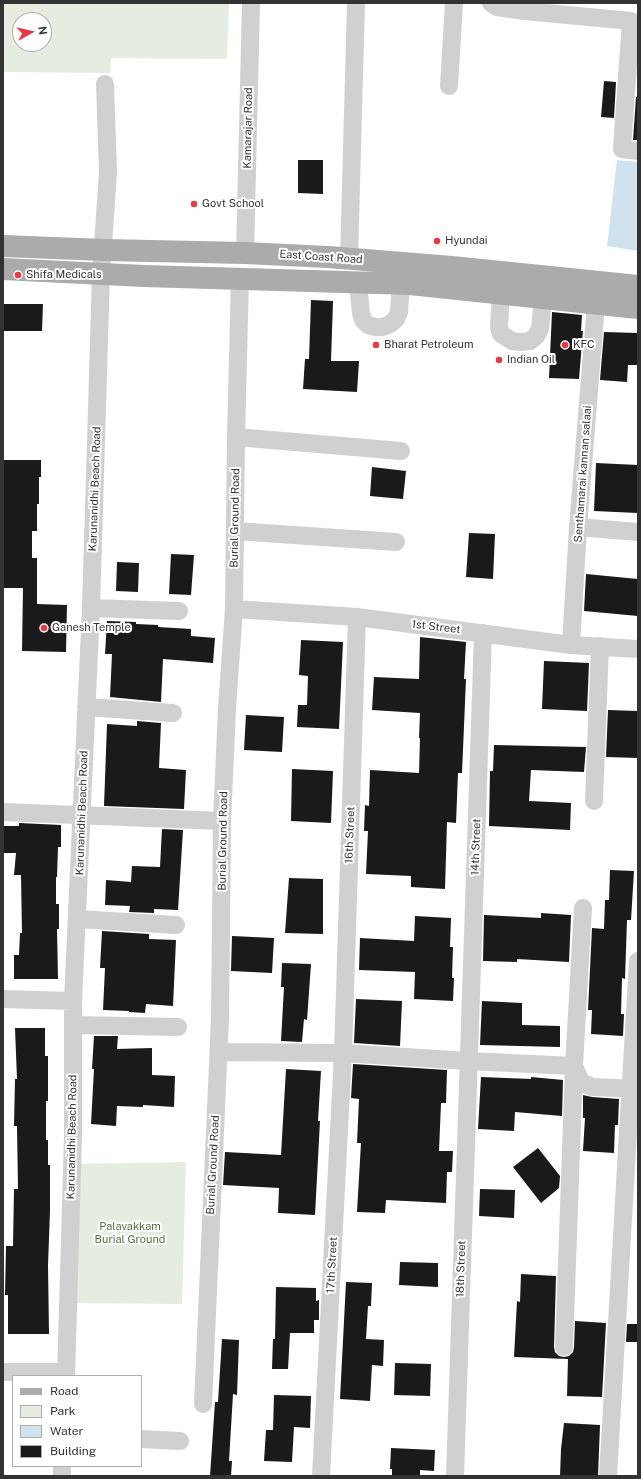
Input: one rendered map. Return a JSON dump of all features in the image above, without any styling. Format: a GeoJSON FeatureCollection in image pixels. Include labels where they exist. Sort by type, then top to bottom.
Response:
{"type":"FeatureCollection","features":[{"type":"Feature","properties":{"kind":"main road","name":"East Coast Road"},"geometry":{"type":"LineString","coordinates":[[3,246],[245,253],[349,259],[638,286]]}},
{"type":"Feature","properties":{"kind":"main road","name":"East Coast Road"},"geometry":{"type":"LineString","coordinates":[[3,269],[101,274],[401,284],[638,308]]}},
{"type":"Feature","properties":{"kind":"street","name":"Kamarajar Road"},"geometry":{"type":"LineString","coordinates":[[245,253],[251,3]]}},
{"type":"Feature","properties":{"kind":"street"},"geometry":{"type":"LineString","coordinates":[[349,259],[356,3]]}},
{"type":"Feature","properties":{"kind":"street"},"geometry":{"type":"LineString","coordinates":[[448,86],[454,3]]}},
{"type":"Feature","properties":{"kind":"street"},"geometry":{"type":"LineString","coordinates":[[491,3],[497,7],[631,21],[622,149],[638,151]]}},
{"type":"Feature","properties":{"kind":"street","name":"Karunanidhi Beach Road"},"geometry":{"type":"LineString","coordinates":[[66,1374],[73,1137],[74,1001],[91,608],[101,274],[104,250],[108,172],[105,84]]}},
{"type":"Feature","properties":{"kind":"street","name":"Burial Ground Road"},"geometry":{"type":"LineString","coordinates":[[203,1404],[219,1052],[215,821],[227,708],[234,609],[240,279]]}},
{"type":"Feature","properties":{"kind":"street"},"geometry":{"type":"LineString","coordinates":[[358,282],[361,314],[363,320],[368,325],[375,327],[382,327],[390,324],[396,319],[399,312],[401,284]]}},
{"type":"Feature","properties":{"kind":"street"},"geometry":{"type":"LineString","coordinates":[[501,294],[499,327],[501,334],[512,341],[521,342],[530,341],[536,336],[540,329],[543,298]]}},
{"type":"Feature","properties":{"kind":"street","name":"Senthamarai kannan salaai"},"geometry":{"type":"LineString","coordinates":[[572,645],[578,527],[596,304]]}},
{"type":"Feature","properties":{"kind":"street"},"geometry":{"type":"LineString","coordinates":[[236,437],[401,451]]}},
{"type":"Feature","properties":{"kind":"street"},"geometry":{"type":"LineString","coordinates":[[578,527],[638,532]]}},
{"type":"Feature","properties":{"kind":"street"},"geometry":{"type":"LineString","coordinates":[[235,531],[396,542]]}},
{"type":"Feature","properties":{"kind":"street"},"geometry":{"type":"LineString","coordinates":[[91,608],[179,611]]}},
{"type":"Feature","properties":{"kind":"street","name":"1st Street"},"geometry":{"type":"LineString","coordinates":[[234,609],[357,618],[572,645],[638,649]]}},
{"type":"Feature","properties":{"kind":"street","name":"16th Street"},"geometry":{"type":"LineString","coordinates":[[343,1053],[357,618]]}},
{"type":"Feature","properties":{"kind":"street","name":"14th Street"},"geometry":{"type":"LineString","coordinates":[[468,1061],[483,633]]}},
{"type":"Feature","properties":{"kind":"street"},"geometry":{"type":"LineString","coordinates":[[594,801],[600,646]]}},
{"type":"Feature","properties":{"kind":"street"},"geometry":{"type":"LineString","coordinates":[[86,707],[173,713]]}},
{"type":"Feature","properties":{"kind":"street"},"geometry":{"type":"LineString","coordinates":[[3,812],[215,821]]}},
{"type":"Feature","properties":{"kind":"street"},"geometry":{"type":"LineString","coordinates":[[564,1347],[574,1066],[583,908]]}},
{"type":"Feature","properties":{"kind":"street"},"geometry":{"type":"LineString","coordinates":[[78,918],[176,925]]}},
{"type":"Feature","properties":{"kind":"street"},"geometry":{"type":"LineString","coordinates":[[608,1476],[634,1089],[638,961]]}},
{"type":"Feature","properties":{"kind":"street"},"geometry":{"type":"LineString","coordinates":[[3,999],[74,1001]]}},
{"type":"Feature","properties":{"kind":"street"},"geometry":{"type":"LineString","coordinates":[[74,1025],[178,1027]]}},
{"type":"Feature","properties":{"kind":"street"},"geometry":{"type":"LineString","coordinates":[[219,1052],[343,1053],[574,1066]]}},
{"type":"Feature","properties":{"kind":"street","name":"17th Street"},"geometry":{"type":"LineString","coordinates":[[321,1476],[343,1053]]}},
{"type":"Feature","properties":{"kind":"street","name":"18th Street"},"geometry":{"type":"LineString","coordinates":[[454,1476],[468,1061]]}},
{"type":"Feature","properties":{"kind":"street"},"geometry":{"type":"LineString","coordinates":[[574,1066],[581,1082],[586,1085],[592,1087],[634,1089]]}},
{"type":"Feature","properties":{"kind":"street"},"geometry":{"type":"LineString","coordinates":[[3,1372],[66,1374]]}},
{"type":"Feature","properties":{"kind":"street"},"geometry":{"type":"LineString","coordinates":[[142,1439],[180,1441]]}},
{"type":"Feature","properties":{"kind":"green space"},"geometry":{"type":"Polygon","coordinates":[[[3,3],[229,3],[227,59],[111,58],[110,73],[3,72],[3,3]]]}},
{"type":"Feature","properties":{"kind":"green space","name":"Palavakkam Burial Ground"},"geometry":{"type":"Polygon","coordinates":[[[186,1162],[182,1304],[76,1303],[78,1164],[186,1162]]]}},
{"type":"Feature","properties":{"kind":"water"},"geometry":{"type":"Polygon","coordinates":[[[617,160],[638,162],[638,251],[607,246],[617,160]]]}},
{"type":"Feature","properties":{"kind":"building"},"geometry":{"type":"Polygon","coordinates":[[[604,81],[616,82],[614,118],[601,117],[604,81]]]}},
{"type":"Feature","properties":{"kind":"building"},"geometry":{"type":"Polygon","coordinates":[[[636,97],[638,97],[638,140],[633,140],[636,97]]]}},
{"type":"Feature","properties":{"kind":"building"},"geometry":{"type":"Polygon","coordinates":[[[298,160],[323,160],[323,194],[298,193],[298,160]]]}},
{"type":"Feature","properties":{"kind":"building"},"geometry":{"type":"Polygon","coordinates":[[[311,300],[333,301],[331,361],[359,361],[357,392],[303,389],[305,359],[309,359],[311,300]]]}},
{"type":"Feature","properties":{"kind":"building"},"geometry":{"type":"Polygon","coordinates":[[[3,304],[43,304],[42,331],[3,331],[3,304]]]}},
{"type":"Feature","properties":{"kind":"building","name":"KFC"},"geometry":{"type":"Polygon","coordinates":[[[552,312],[582,315],[581,331],[583,331],[579,379],[549,378],[552,312]]]}},
{"type":"Feature","properties":{"kind":"building"},"geometry":{"type":"Polygon","coordinates":[[[604,332],[638,333],[638,365],[628,365],[627,382],[600,380],[604,332]]]}},
{"type":"Feature","properties":{"kind":"building"},"geometry":{"type":"Polygon","coordinates":[[[3,460],[41,460],[41,477],[39,477],[39,504],[37,504],[37,531],[32,531],[32,558],[37,558],[37,604],[67,605],[66,652],[22,651],[23,588],[3,588],[3,460]]]}},
{"type":"Feature","properties":{"kind":"building"},"geometry":{"type":"Polygon","coordinates":[[[596,463],[638,465],[638,513],[594,511],[596,463]]]}},
{"type":"Feature","properties":{"kind":"building"},"geometry":{"type":"Polygon","coordinates":[[[372,467],[406,471],[403,499],[370,496],[372,467]]]}},
{"type":"Feature","properties":{"kind":"building"},"geometry":{"type":"Polygon","coordinates":[[[469,533],[495,534],[493,579],[466,577],[469,533]]]}},
{"type":"Feature","properties":{"kind":"building"},"geometry":{"type":"Polygon","coordinates":[[[171,554],[194,555],[191,595],[169,594],[171,554]]]}},
{"type":"Feature","properties":{"kind":"building"},"geometry":{"type":"Polygon","coordinates":[[[117,562],[139,563],[138,592],[116,591],[117,562]]]}},
{"type":"Feature","properties":{"kind":"building"},"geometry":{"type":"Polygon","coordinates":[[[586,574],[638,579],[638,616],[584,611],[586,574]]]}},
{"type":"Feature","properties":{"kind":"building"},"geometry":{"type":"Polygon","coordinates":[[[107,621],[136,622],[136,624],[158,625],[158,627],[191,629],[191,636],[215,638],[213,663],[163,659],[161,702],[110,697],[112,654],[105,654],[107,621]]]}},
{"type":"Feature","properties":{"kind":"building"},"geometry":{"type":"Polygon","coordinates":[[[420,637],[466,642],[462,773],[458,773],[456,823],[447,822],[445,889],[411,887],[411,876],[366,874],[368,831],[364,831],[365,805],[369,806],[370,770],[419,773],[420,713],[372,710],[374,677],[419,679],[420,637]]]}},
{"type":"Feature","properties":{"kind":"building"},"geometry":{"type":"Polygon","coordinates":[[[301,640],[343,642],[339,729],[297,727],[298,705],[307,705],[308,676],[299,675],[301,640]]]}},
{"type":"Feature","properties":{"kind":"building"},"geometry":{"type":"Polygon","coordinates":[[[544,661],[589,663],[587,711],[542,709],[544,661]]]}},
{"type":"Feature","properties":{"kind":"building"},"geometry":{"type":"Polygon","coordinates":[[[608,710],[638,711],[638,758],[606,757],[608,710]]]}},
{"type":"Feature","properties":{"kind":"building"},"geometry":{"type":"Polygon","coordinates":[[[246,715],[284,717],[282,752],[244,750],[246,715]]]}},
{"type":"Feature","properties":{"kind":"building"},"geometry":{"type":"Polygon","coordinates":[[[137,721],[161,723],[159,768],[186,770],[184,809],[104,806],[107,724],[137,726],[137,721]]]}},
{"type":"Feature","properties":{"kind":"building"},"geometry":{"type":"Polygon","coordinates":[[[494,745],[586,747],[584,772],[531,770],[529,801],[571,803],[570,830],[489,826],[490,771],[493,771],[494,745]]]}},
{"type":"Feature","properties":{"kind":"building"},"geometry":{"type":"Polygon","coordinates":[[[292,769],[333,771],[331,823],[291,821],[292,769]]]}},
{"type":"Feature","properties":{"kind":"building"},"geometry":{"type":"Polygon","coordinates":[[[19,823],[61,825],[61,847],[58,847],[56,877],[56,904],[59,904],[59,929],[57,929],[58,979],[14,979],[14,955],[19,955],[20,933],[22,933],[21,875],[14,875],[16,853],[3,853],[3,826],[19,826],[19,823]]]}},
{"type":"Feature","properties":{"kind":"building"},"geometry":{"type":"Polygon","coordinates":[[[162,829],[183,830],[178,910],[154,909],[154,913],[129,912],[130,906],[105,905],[106,880],[131,882],[132,866],[160,867],[162,829]]]}},
{"type":"Feature","properties":{"kind":"building"},"geometry":{"type":"Polygon","coordinates":[[[610,870],[634,871],[631,920],[627,920],[625,979],[622,978],[621,1014],[624,1014],[623,1036],[591,1034],[592,1010],[588,1010],[592,928],[604,929],[605,900],[609,900],[610,870]]]}},
{"type":"Feature","properties":{"kind":"building"},"geometry":{"type":"Polygon","coordinates":[[[289,878],[323,879],[323,934],[285,933],[289,878]]]}},
{"type":"Feature","properties":{"kind":"building"},"geometry":{"type":"Polygon","coordinates":[[[541,913],[571,915],[569,962],[517,959],[517,962],[483,961],[484,915],[541,918],[541,913]]]}},
{"type":"Feature","properties":{"kind":"building"},"geometry":{"type":"Polygon","coordinates":[[[415,916],[451,918],[450,947],[453,947],[453,1001],[414,999],[415,972],[359,970],[360,938],[414,941],[415,916]]]}},
{"type":"Feature","properties":{"kind":"building"},"geometry":{"type":"Polygon","coordinates":[[[102,931],[149,934],[149,939],[176,940],[173,1006],[146,1004],[145,1013],[103,1010],[105,968],[100,968],[102,931]]]}},
{"type":"Feature","properties":{"kind":"building"},"geometry":{"type":"Polygon","coordinates":[[[232,936],[274,938],[272,973],[231,971],[232,936]]]}},
{"type":"Feature","properties":{"kind":"building"},"geometry":{"type":"Polygon","coordinates":[[[282,963],[311,964],[307,1020],[304,1019],[302,1042],[281,1041],[284,987],[281,987],[282,963]]]}},
{"type":"Feature","properties":{"kind":"building"},"geometry":{"type":"Polygon","coordinates":[[[356,999],[402,1001],[400,1046],[354,1043],[356,999]]]}},
{"type":"Feature","properties":{"kind":"building"},"geometry":{"type":"Polygon","coordinates":[[[482,1001],[522,1003],[522,1025],[560,1026],[560,1047],[480,1045],[482,1001]]]}},
{"type":"Feature","properties":{"kind":"building"},"geometry":{"type":"Polygon","coordinates":[[[15,1028],[45,1028],[45,1056],[48,1056],[46,1140],[48,1140],[48,1165],[50,1165],[48,1265],[49,1334],[8,1334],[8,1295],[5,1295],[6,1246],[13,1246],[14,1189],[18,1189],[17,1126],[14,1126],[15,1079],[17,1079],[15,1028]]]}},
{"type":"Feature","properties":{"kind":"building"},"geometry":{"type":"Polygon","coordinates":[[[94,1036],[118,1036],[117,1049],[152,1048],[152,1075],[175,1076],[174,1107],[143,1105],[143,1107],[117,1106],[116,1126],[91,1124],[94,1036]]]}},
{"type":"Feature","properties":{"kind":"building"},"geometry":{"type":"Polygon","coordinates":[[[353,1064],[447,1070],[446,1103],[441,1103],[439,1151],[453,1151],[452,1172],[447,1172],[446,1203],[386,1200],[385,1213],[357,1212],[361,1143],[357,1143],[359,1099],[351,1098],[353,1064]]]}},
{"type":"Feature","properties":{"kind":"building"},"geometry":{"type":"Polygon","coordinates":[[[286,1069],[321,1071],[315,1215],[278,1213],[279,1188],[223,1185],[225,1152],[281,1155],[286,1069]]]}},
{"type":"Feature","properties":{"kind":"building"},"geometry":{"type":"Polygon","coordinates":[[[481,1077],[531,1079],[531,1077],[563,1080],[562,1116],[515,1112],[514,1131],[478,1129],[481,1077]]]}},
{"type":"Feature","properties":{"kind":"building"},"geometry":{"type":"Polygon","coordinates":[[[583,1095],[619,1099],[618,1125],[615,1125],[614,1153],[583,1151],[585,1118],[583,1118],[583,1095]]]}},
{"type":"Feature","properties":{"kind":"building"},"geometry":{"type":"Polygon","coordinates":[[[538,1148],[560,1176],[559,1188],[541,1203],[513,1167],[538,1148]]]}},
{"type":"Feature","properties":{"kind":"building"},"geometry":{"type":"Polygon","coordinates":[[[480,1189],[515,1190],[514,1218],[479,1216],[480,1189]]]}},
{"type":"Feature","properties":{"kind":"building"},"geometry":{"type":"Polygon","coordinates":[[[400,1262],[438,1263],[438,1287],[399,1285],[400,1262]]]}},
{"type":"Feature","properties":{"kind":"building"},"geometry":{"type":"Polygon","coordinates":[[[521,1274],[556,1276],[554,1347],[555,1352],[559,1356],[569,1356],[573,1352],[575,1321],[606,1323],[602,1397],[567,1396],[568,1359],[514,1357],[517,1301],[520,1302],[521,1274]]]}},
{"type":"Feature","properties":{"kind":"building"},"geometry":{"type":"Polygon","coordinates":[[[346,1282],[372,1283],[371,1306],[368,1306],[366,1339],[384,1340],[383,1366],[372,1365],[370,1401],[340,1399],[346,1282]]]}},
{"type":"Feature","properties":{"kind":"building"},"geometry":{"type":"Polygon","coordinates":[[[276,1287],[316,1288],[316,1301],[319,1300],[319,1320],[314,1320],[314,1333],[290,1333],[288,1369],[272,1369],[273,1339],[275,1339],[276,1287]]]}},
{"type":"Feature","properties":{"kind":"building"},"geometry":{"type":"Polygon","coordinates":[[[627,1324],[638,1324],[638,1342],[626,1342],[627,1324]]]}},
{"type":"Feature","properties":{"kind":"building"},"geometry":{"type":"Polygon","coordinates":[[[222,1339],[239,1340],[237,1395],[233,1394],[229,1461],[232,1461],[231,1476],[210,1476],[215,1402],[218,1402],[222,1339]]]}},
{"type":"Feature","properties":{"kind":"building"},"geometry":{"type":"Polygon","coordinates":[[[395,1363],[431,1364],[430,1396],[394,1395],[395,1363]]]}},
{"type":"Feature","properties":{"kind":"building"},"geometry":{"type":"Polygon","coordinates":[[[274,1395],[311,1396],[310,1428],[294,1427],[292,1462],[264,1461],[266,1430],[273,1430],[274,1395]]]}},
{"type":"Feature","properties":{"kind":"building"},"geometry":{"type":"Polygon","coordinates":[[[564,1423],[600,1425],[598,1476],[560,1476],[564,1423]]]}},
{"type":"Feature","properties":{"kind":"building"},"geometry":{"type":"Polygon","coordinates":[[[391,1448],[435,1450],[434,1471],[420,1470],[420,1476],[392,1476],[392,1469],[390,1469],[391,1448]]]}},
{"type":"Feature","properties":{"kind":"place","name":"Govt School"},"geometry":{"type":"Point","coordinates":[194,204]}},
{"type":"Feature","properties":{"kind":"place","name":"Hyundai"},"geometry":{"type":"Point","coordinates":[437,241]}},
{"type":"Feature","properties":{"kind":"place","name":"Shifa Medicals"},"geometry":{"type":"Point","coordinates":[18,275]}},
{"type":"Feature","properties":{"kind":"place","name":"Bharat Petroleum"},"geometry":{"type":"Point","coordinates":[376,345]}},
{"type":"Feature","properties":{"kind":"place","name":"KFC"},"geometry":{"type":"Point","coordinates":[565,345]}},
{"type":"Feature","properties":{"kind":"place","name":"Indian Oil"},"geometry":{"type":"Point","coordinates":[499,360]}},
{"type":"Feature","properties":{"kind":"place","name":"Ganesh Temple"},"geometry":{"type":"Point","coordinates":[44,628]}}]}
